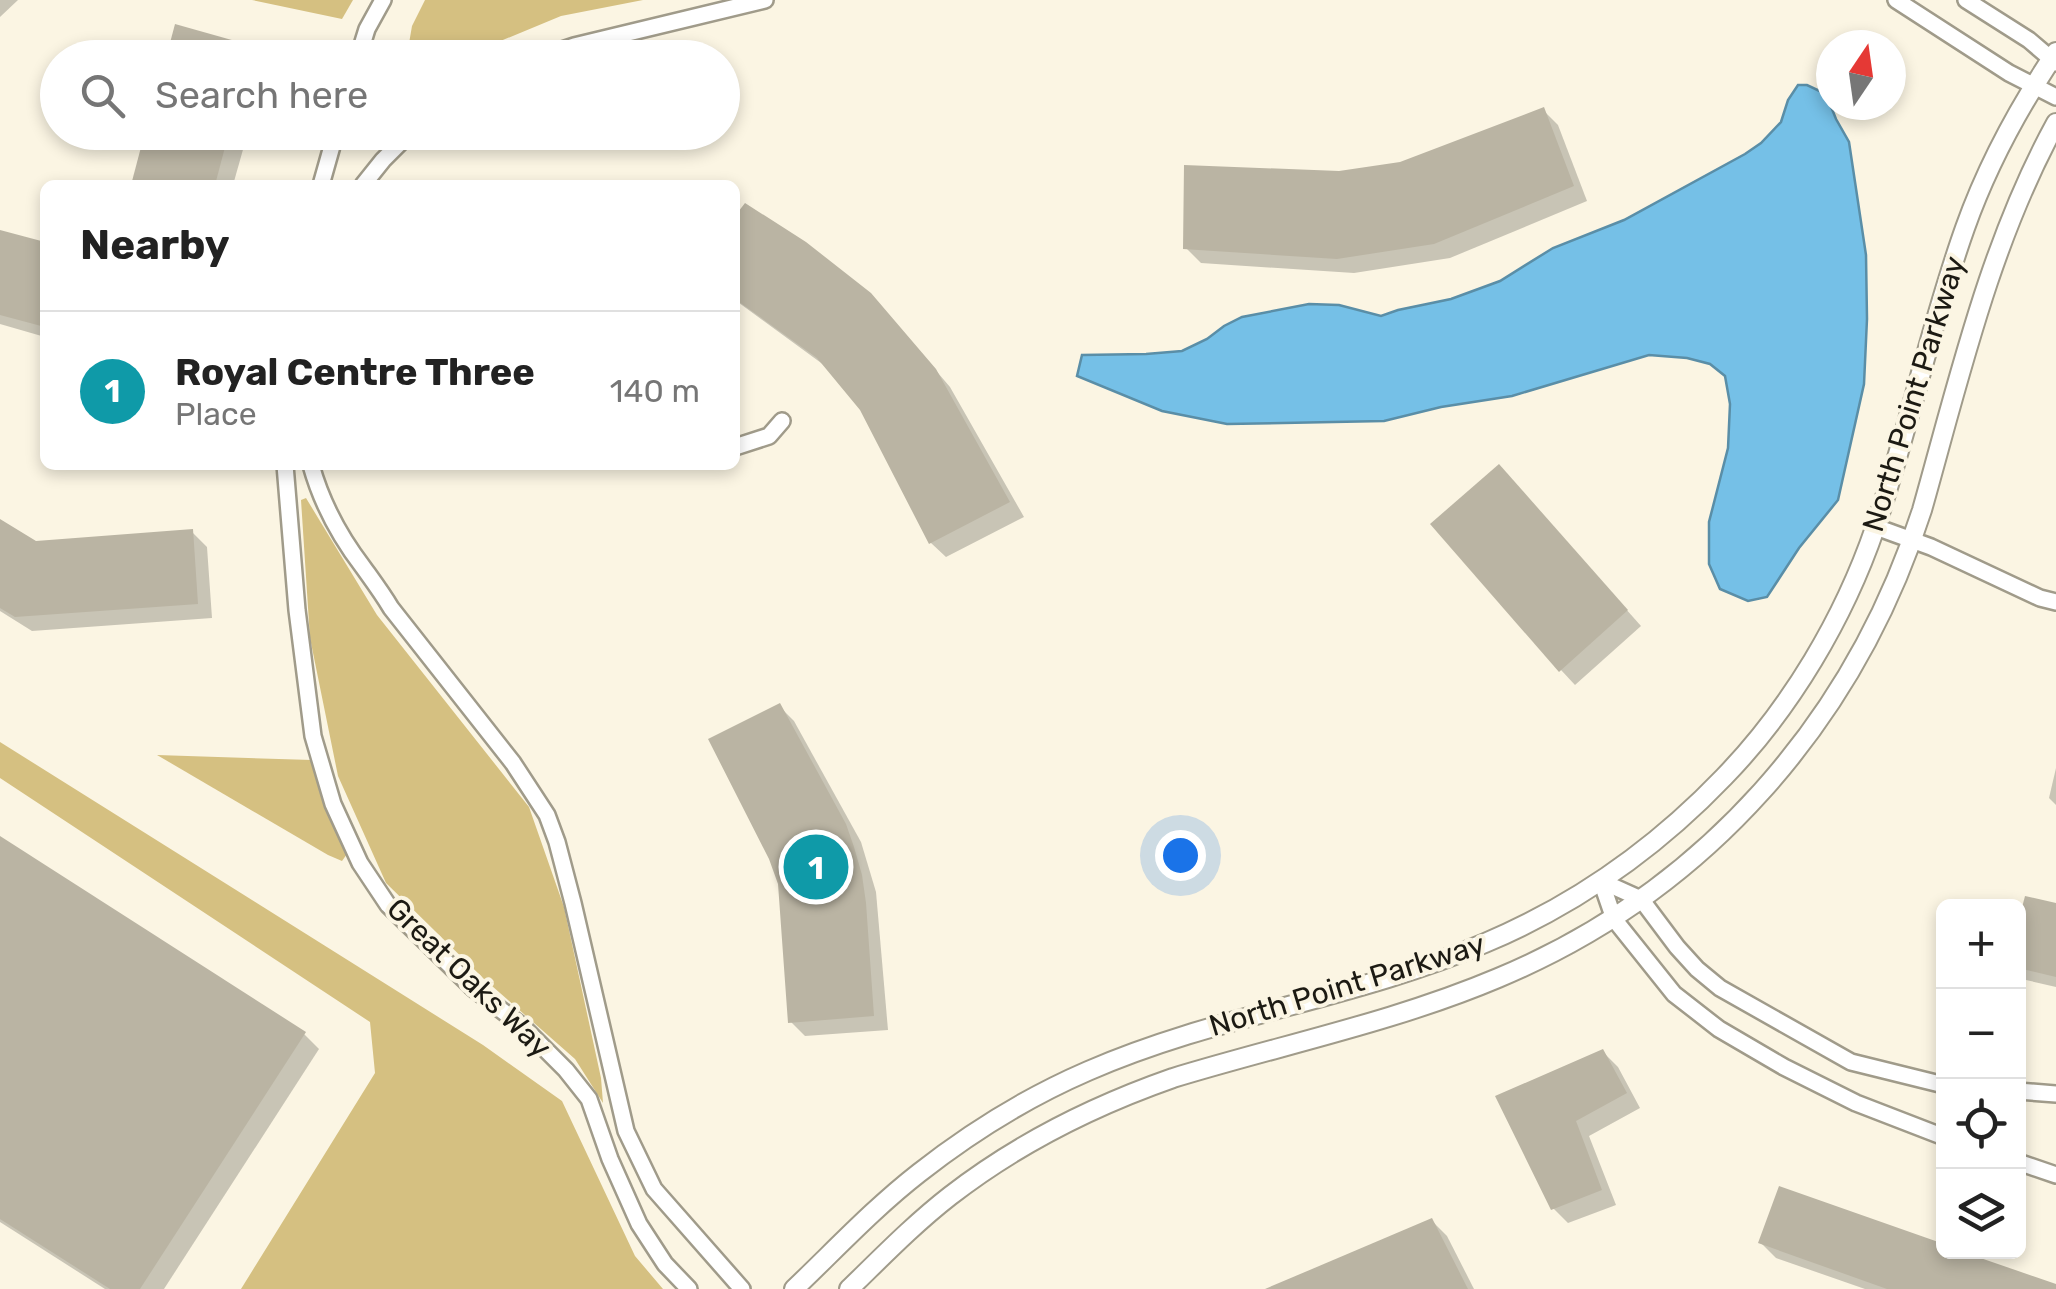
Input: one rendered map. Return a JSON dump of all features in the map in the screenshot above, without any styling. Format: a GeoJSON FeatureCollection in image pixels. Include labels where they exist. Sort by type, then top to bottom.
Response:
{"type":"FeatureCollection","features":[{"type":"Feature","properties":{"kind":"street"},"geometry":{"type":"LineString","coordinates":[[364,40],[383,0]]}},
{"type":"Feature","properties":{"kind":"street"},"geometry":{"type":"LineString","coordinates":[[599,40],[765,0]]}},
{"type":"Feature","properties":{"kind":"street"},"geometry":{"type":"LineString","coordinates":[[1896,0],[2009,73],[2056,97]]}},
{"type":"Feature","properties":{"kind":"street"},"geometry":{"type":"LineString","coordinates":[[1966,0],[2054,58]]}},
{"type":"Feature","properties":{"kind":"street","name":"North Point Parkway"},"geometry":{"type":"LineString","coordinates":[[794,1289],[918,1174],[989,1123],[1046,1091],[1166,1041],[1448,958],[1520,927],[1602,881],[1678,821],[1724,778],[1806,672],[1863,560],[1965,229],[2002,144],[2033,85],[2054,58]]}},
{"type":"Feature","properties":{"kind":"street","name":"North Point Parkway"},"geometry":{"type":"LineString","coordinates":[[848,1289],[949,1196],[1005,1158],[1080,1116],[1172,1078],[1454,996],[1534,962],[1614,919],[1725,830],[1800,746],[1836,695],[1884,607],[1912,540],[1992,268],[2022,190],[2056,123]]}},
{"type":"Feature","properties":{"kind":"street"},"geometry":{"type":"LineString","coordinates":[[322,180],[331,150]]}},
{"type":"Feature","properties":{"kind":"street"},"geometry":{"type":"LineString","coordinates":[[367,180],[393,150]]}},
{"type":"Feature","properties":{"kind":"street"},"geometry":{"type":"LineString","coordinates":[[740,445],[769,436],[782,421]]}},
{"type":"Feature","properties":{"kind":"street","name":"Great Oaks Way"},"geometry":{"type":"LineString","coordinates":[[286,470],[312,736],[333,804],[360,863],[388,905],[472,988],[523,1027],[566,1070],[588,1099],[639,1224],[665,1264],[689,1289]]}},
{"type":"Feature","properties":{"kind":"street","name":"Great Oaks Way"},"geometry":{"type":"LineString","coordinates":[[312,470],[335,524],[356,558],[514,763],[547,815],[573,903],[626,1131],[654,1190],[742,1289]]}},
{"type":"Feature","properties":{"kind":"street"},"geometry":{"type":"LineString","coordinates":[[1876,527],[2056,602]]}},
{"type":"Feature","properties":{"kind":"street"},"geometry":{"type":"LineString","coordinates":[[1602,881],[1641,899],[1677,947],[1720,988],[1851,1062],[1936,1082]]}},
{"type":"Feature","properties":{"kind":"street"},"geometry":{"type":"LineString","coordinates":[[1602,881],[1614,919],[1674,994],[1719,1029],[1856,1103],[1936,1134]]}},
{"type":"Feature","properties":{"kind":"street"},"geometry":{"type":"LineString","coordinates":[[2026,1091],[2056,1094]]}},
{"type":"Feature","properties":{"kind":"street"},"geometry":{"type":"LineString","coordinates":[[2026,1165],[2056,1175]]}},
{"type":"Feature","properties":{"kind":"shaded area"},"geometry":{"type":"Polygon","coordinates":[[[252,0],[353,0],[342,19],[252,0]]]}},
{"type":"Feature","properties":{"kind":"shaded area"},"geometry":{"type":"Polygon","coordinates":[[[425,0],[643,0],[561,16],[503,40],[410,40],[425,0]]]}},
{"type":"Feature","properties":{"kind":"shaded area"},"geometry":{"type":"Polygon","coordinates":[[[306,498],[377,615],[529,807],[564,907],[603,1103],[575,1059],[484,979],[386,883],[338,776],[310,638],[301,500],[306,498]]]}},
{"type":"Feature","properties":{"kind":"shaded area"},"geometry":{"type":"Polygon","coordinates":[[[0,742],[483,1045],[562,1101],[635,1256],[663,1289],[241,1289],[375,1073],[370,1022],[0,778],[0,742]]]}},
{"type":"Feature","properties":{"kind":"shaded area"},"geometry":{"type":"Polygon","coordinates":[[[157,755],[312,760],[347,854],[342,861],[328,855],[157,755]]]}},
{"type":"Feature","properties":{"kind":"water"},"geometry":{"type":"Polygon","coordinates":[[[1798,85],[1816,89],[1816,120],[1837,120],[1849,142],[1866,255],[1867,319],[1864,384],[1838,500],[1799,548],[1767,597],[1748,601],[1720,589],[1709,564],[1709,522],[1728,448],[1730,404],[1725,376],[1710,364],[1649,355],[1512,396],[1384,421],[1227,424],[1162,411],[1077,376],[1082,355],[1182,351],[1242,317],[1309,304],[1339,305],[1381,316],[1451,299],[1500,281],[1553,248],[1624,220],[1745,154],[1781,122],[1798,85]]]}},
{"type":"Feature","properties":{"kind":"building"},"geometry":{"type":"Polygon","coordinates":[[[175,24],[232,40],[171,40],[175,24]]]}},
{"type":"Feature","properties":{"kind":"building"},"geometry":{"type":"Polygon","coordinates":[[[1544,107],[1574,186],[1434,244],[1337,259],[1183,249],[1184,165],[1339,171],[1400,162],[1544,107]]]}},
{"type":"Feature","properties":{"kind":"building"},"geometry":{"type":"Polygon","coordinates":[[[140,150],[224,150],[216,180],[132,180],[140,150]]]}},
{"type":"Feature","properties":{"kind":"building"},"geometry":{"type":"Polygon","coordinates":[[[745,203],[806,242],[871,293],[936,369],[1010,502],[929,544],[860,410],[817,358],[740,303],[740,210],[745,203]]]}},
{"type":"Feature","properties":{"kind":"building"},"geometry":{"type":"Polygon","coordinates":[[[0,230],[40,241],[40,326],[0,315],[0,230]]]}},
{"type":"Feature","properties":{"kind":"building"},"geometry":{"type":"Polygon","coordinates":[[[1499,464],[1628,610],[1559,672],[1430,524],[1499,464]]]}},
{"type":"Feature","properties":{"kind":"building"},"geometry":{"type":"Polygon","coordinates":[[[0,519],[36,541],[193,529],[198,604],[15,617],[0,608],[0,519]]]}},
{"type":"Feature","properties":{"kind":"building"},"geometry":{"type":"Polygon","coordinates":[[[780,703],[846,824],[854,847],[866,903],[874,1016],[788,1023],[778,884],[708,739],[780,703]]]}},
{"type":"Feature","properties":{"kind":"building"},"geometry":{"type":"Polygon","coordinates":[[[0,836],[306,1032],[140,1289],[110,1289],[0,1219],[0,836]]]}},
{"type":"Feature","properties":{"kind":"building"},"geometry":{"type":"Polygon","coordinates":[[[2025,896],[2056,903],[2056,977],[2026,970],[2025,896]]]}},
{"type":"Feature","properties":{"kind":"building"},"geometry":{"type":"Polygon","coordinates":[[[1603,1049],[1627,1093],[1576,1121],[1602,1190],[1551,1210],[1495,1096],[1603,1049]]]}},
{"type":"Feature","properties":{"kind":"building"},"geometry":{"type":"Polygon","coordinates":[[[1779,1186],[1936,1241],[1936,1259],[1983,1259],[2056,1284],[2056,1289],[1887,1289],[1758,1243],[1779,1186]]]}},
{"type":"Feature","properties":{"kind":"building"},"geometry":{"type":"Polygon","coordinates":[[[1432,1218],[1468,1289],[1265,1289],[1432,1218]]]}},
{"type":"Feature","properties":{"kind":"place","name":"Royal Centre Three"},"geometry":{"type":"Point","coordinates":[816,867]}}]}
